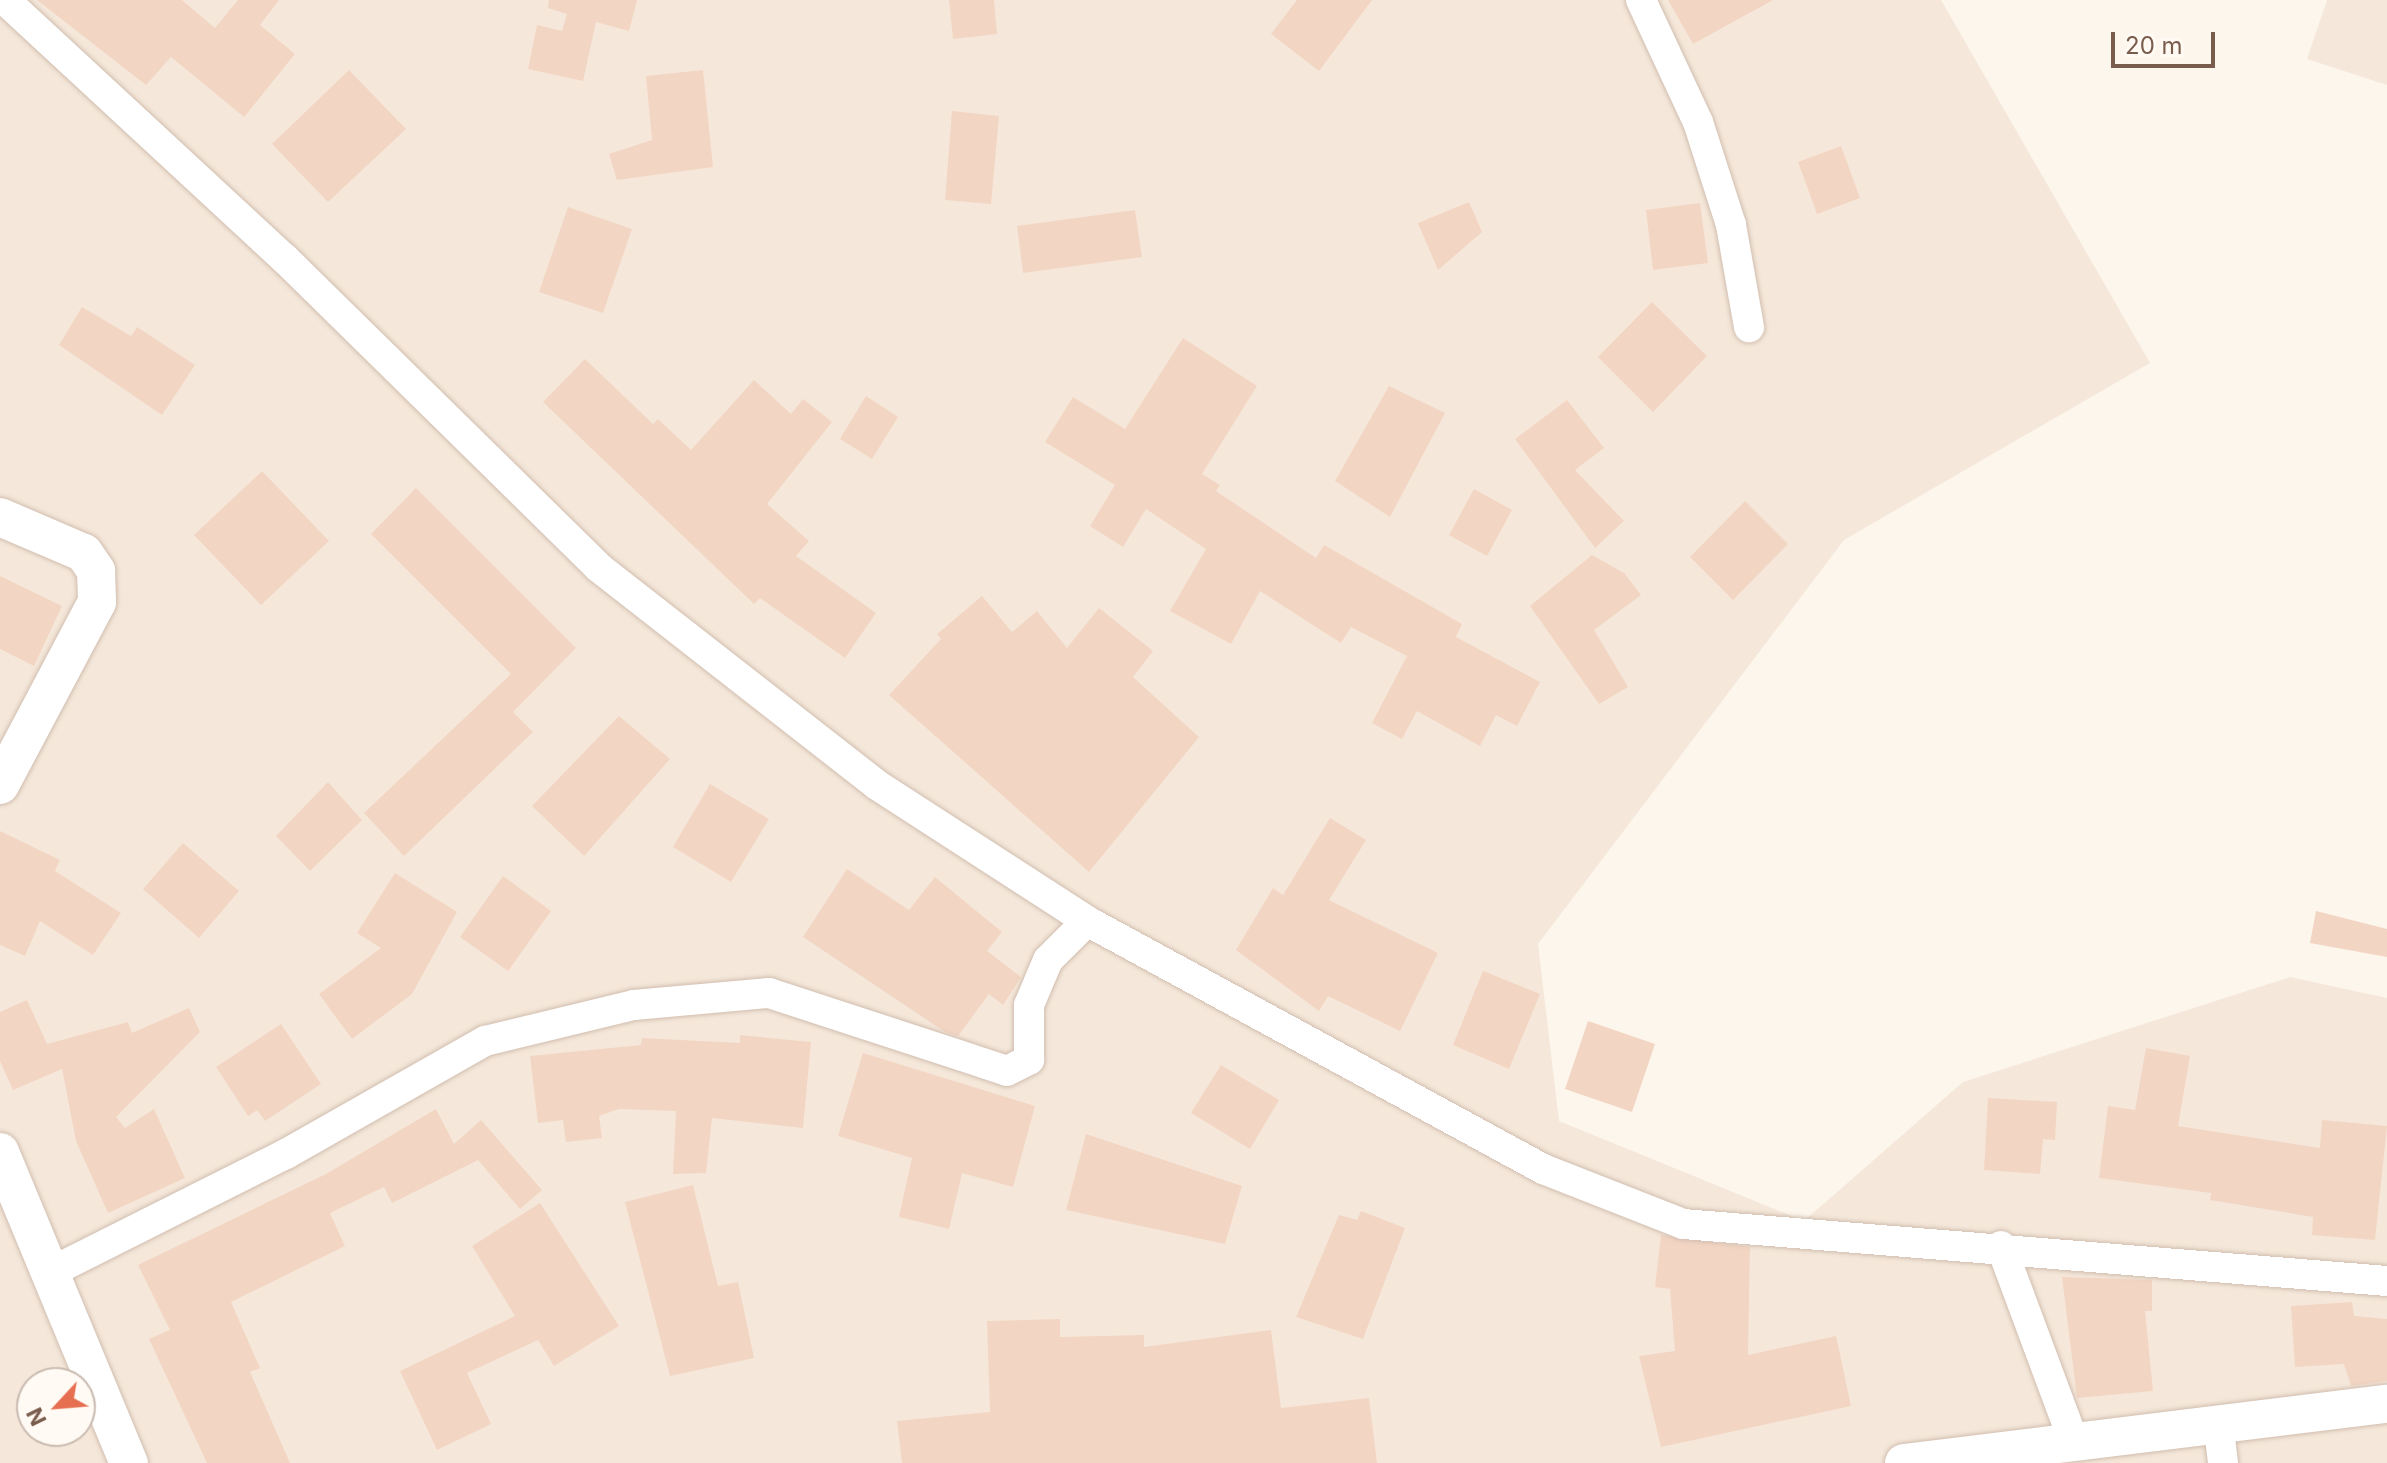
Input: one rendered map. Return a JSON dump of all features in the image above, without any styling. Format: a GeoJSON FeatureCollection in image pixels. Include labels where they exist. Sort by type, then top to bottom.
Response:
{"type":"FeatureCollection","features":[{"type":"Feature","properties":{"kind":"street"},"geometry":{"type":"LineString","coordinates":[[5,0],[285,259],[598,567],[877,785],[1087,921],[1543,1169],[1683,1224],[2001,1246],[2387,1281]]}},
{"type":"Feature","properties":{"kind":"street"},"geometry":{"type":"LineString","coordinates":[[1641,0],[1698,122],[1731,225],[1749,327]]}},
{"type":"Feature","properties":{"kind":"street"},"geometry":{"type":"LineString","coordinates":[[0,517],[84,553],[96,571],[97,602],[0,785]]}},
{"type":"Feature","properties":{"kind":"street"},"geometry":{"type":"LineString","coordinates":[[51,1272],[286,1154],[485,1041],[634,1005],[769,993],[1007,1071],[1029,1060],[1029,1005],[1048,960],[1087,921]]}},
{"type":"Feature","properties":{"kind":"street"},"geometry":{"type":"LineString","coordinates":[[0,1152],[129,1463]]}},
{"type":"Feature","properties":{"kind":"street"},"geometry":{"type":"LineString","coordinates":[[2001,1246],[2075,1445]]}},
{"type":"Feature","properties":{"kind":"street"},"geometry":{"type":"LineString","coordinates":[[1904,1463],[2075,1445],[2221,1446],[2387,1404]]}},
{"type":"Feature","properties":{"kind":"shaded area"},"geometry":{"type":"Polygon","coordinates":[[[0,0],[1941,0],[2150,363],[1844,540],[1538,944],[1559,1121],[1804,1221],[1963,1082],[2290,977],[2387,998],[2387,1463],[0,1463],[0,0]]]}},
{"type":"Feature","properties":{"kind":"shaded area"},"geometry":{"type":"Polygon","coordinates":[[[2327,0],[2387,0],[2387,85],[2307,59],[2327,0]]]}},
{"type":"Feature","properties":{"kind":"building"},"geometry":{"type":"Polygon","coordinates":[[[37,0],[182,0],[215,28],[238,0],[279,0],[260,25],[295,54],[244,117],[171,57],[146,85],[37,0]]]}},
{"type":"Feature","properties":{"kind":"building"},"geometry":{"type":"Polygon","coordinates":[[[549,0],[637,0],[629,31],[596,22],[583,81],[528,69],[537,25],[562,31],[567,14],[548,8],[549,0]]]}},
{"type":"Feature","properties":{"kind":"building"},"geometry":{"type":"Polygon","coordinates":[[[949,0],[994,0],[997,34],[953,39],[949,0]]]}},
{"type":"Feature","properties":{"kind":"building"},"geometry":{"type":"Polygon","coordinates":[[[1297,0],[1372,0],[1319,71],[1271,34],[1297,0]]]}},
{"type":"Feature","properties":{"kind":"building"},"geometry":{"type":"Polygon","coordinates":[[[1668,0],[1773,0],[1693,44],[1668,0]]]}},
{"type":"Feature","properties":{"kind":"building"},"geometry":{"type":"Polygon","coordinates":[[[349,70],[406,129],[328,202],[272,144],[349,70]]]}},
{"type":"Feature","properties":{"kind":"building"},"geometry":{"type":"Polygon","coordinates":[[[703,70],[713,167],[617,180],[609,154],[652,140],[646,76],[703,70]]]}},
{"type":"Feature","properties":{"kind":"building"},"geometry":{"type":"Polygon","coordinates":[[[952,111],[999,116],[991,204],[945,200],[952,111]]]}},
{"type":"Feature","properties":{"kind":"building"},"geometry":{"type":"Polygon","coordinates":[[[1841,146],[1860,198],[1817,214],[1798,162],[1841,146]]]}},
{"type":"Feature","properties":{"kind":"building"},"geometry":{"type":"Polygon","coordinates":[[[1469,202],[1482,232],[1438,270],[1418,223],[1469,202]]]}},
{"type":"Feature","properties":{"kind":"building"},"geometry":{"type":"Polygon","coordinates":[[[1700,203],[1708,263],[1653,270],[1646,210],[1700,203]]]}},
{"type":"Feature","properties":{"kind":"building"},"geometry":{"type":"Polygon","coordinates":[[[568,207],[632,229],[603,313],[539,292],[568,207]]]}},
{"type":"Feature","properties":{"kind":"building"},"geometry":{"type":"Polygon","coordinates":[[[1135,210],[1142,257],[1023,273],[1017,226],[1135,210]]]}},
{"type":"Feature","properties":{"kind":"building"},"geometry":{"type":"Polygon","coordinates":[[[1652,302],[1707,356],[1653,412],[1598,357],[1652,302]]]}},
{"type":"Feature","properties":{"kind":"building"},"geometry":{"type":"Polygon","coordinates":[[[82,307],[131,336],[137,327],[195,365],[162,415],[59,345],[82,307]]]}},
{"type":"Feature","properties":{"kind":"building"},"geometry":{"type":"Polygon","coordinates":[[[1183,338],[1257,386],[1202,474],[1220,485],[1216,491],[1316,558],[1324,545],[1462,624],[1456,637],[1540,682],[1517,726],[1496,715],[1480,746],[1417,711],[1402,739],[1372,723],[1407,656],[1351,627],[1341,643],[1260,591],[1231,644],[1170,611],[1206,549],[1146,509],[1123,547],[1090,526],[1115,485],[1045,442],[1073,397],[1125,429],[1183,338]]]}},
{"type":"Feature","properties":{"kind":"building"},"geometry":{"type":"Polygon","coordinates":[[[585,359],[653,424],[658,419],[691,450],[754,380],[791,414],[803,399],[832,422],[767,504],[809,541],[796,556],[876,613],[845,658],[760,598],[754,604],[543,402],[585,359]]]}},
{"type":"Feature","properties":{"kind":"building"},"geometry":{"type":"Polygon","coordinates":[[[1389,386],[1445,413],[1390,517],[1335,481],[1389,386]]]}},
{"type":"Feature","properties":{"kind":"building"},"geometry":{"type":"Polygon","coordinates":[[[866,396],[898,417],[872,459],[840,439],[866,396]]]}},
{"type":"Feature","properties":{"kind":"building"},"geometry":{"type":"Polygon","coordinates":[[[1567,400],[1604,448],[1575,470],[1624,521],[1595,548],[1515,439],[1567,400]]]}},
{"type":"Feature","properties":{"kind":"building"},"geometry":{"type":"Polygon","coordinates":[[[262,471],[329,541],[261,605],[194,535],[262,471]]]}},
{"type":"Feature","properties":{"kind":"building"},"geometry":{"type":"Polygon","coordinates":[[[416,488],[576,648],[513,712],[533,732],[404,856],[364,813],[511,674],[371,534],[416,488]]]}},
{"type":"Feature","properties":{"kind":"building"},"geometry":{"type":"Polygon","coordinates":[[[1474,489],[1512,510],[1487,556],[1449,535],[1474,489]]]}},
{"type":"Feature","properties":{"kind":"building"},"geometry":{"type":"Polygon","coordinates":[[[1745,501],[1788,544],[1733,600],[1690,557],[1745,501]]]}},
{"type":"Feature","properties":{"kind":"building"},"geometry":{"type":"Polygon","coordinates":[[[1592,555],[1624,573],[1641,595],[1594,630],[1628,687],[1599,704],[1530,606],[1592,555]]]}},
{"type":"Feature","properties":{"kind":"building"},"geometry":{"type":"Polygon","coordinates":[[[0,576],[62,606],[34,666],[0,649],[0,576]]]}},
{"type":"Feature","properties":{"kind":"building"},"geometry":{"type":"Polygon","coordinates":[[[982,596],[1012,632],[1037,611],[1067,648],[1099,608],[1153,651],[1133,677],[1199,737],[1089,872],[889,695],[941,639],[937,634],[982,596]]]}},
{"type":"Feature","properties":{"kind":"building"},"geometry":{"type":"Polygon","coordinates":[[[619,716],[670,759],[584,856],[532,806],[619,716]]]}},
{"type":"Feature","properties":{"kind":"building"},"geometry":{"type":"Polygon","coordinates":[[[328,782],[362,820],[310,871],[276,836],[328,782]]]}},
{"type":"Feature","properties":{"kind":"building"},"geometry":{"type":"Polygon","coordinates":[[[710,784],[769,819],[731,882],[673,847],[710,784]]]}},
{"type":"Feature","properties":{"kind":"building"},"geometry":{"type":"Polygon","coordinates":[[[1330,818],[1366,840],[1329,900],[1438,953],[1400,1031],[1328,996],[1319,1011],[1236,950],[1273,888],[1283,895],[1330,818]]]}},
{"type":"Feature","properties":{"kind":"building"},"geometry":{"type":"Polygon","coordinates":[[[0,831],[60,860],[55,871],[121,913],[93,955],[40,921],[25,956],[0,945],[0,831]]]}},
{"type":"Feature","properties":{"kind":"building"},"geometry":{"type":"Polygon","coordinates":[[[183,843],[239,891],[199,938],[143,889],[183,843]]]}},
{"type":"Feature","properties":{"kind":"building"},"geometry":{"type":"Polygon","coordinates":[[[847,869],[909,910],[935,877],[1002,932],[987,951],[1021,977],[1003,1005],[989,994],[958,1036],[945,1032],[803,937],[847,869]]]}},
{"type":"Feature","properties":{"kind":"building"},"geometry":{"type":"Polygon","coordinates":[[[395,873],[457,912],[412,994],[352,1039],[319,994],[381,948],[357,933],[395,873]]]}},
{"type":"Feature","properties":{"kind":"building"},"geometry":{"type":"Polygon","coordinates":[[[503,876],[551,911],[508,971],[460,937],[503,876]]]}},
{"type":"Feature","properties":{"kind":"building"},"geometry":{"type":"Polygon","coordinates":[[[2316,911],[2387,929],[2387,957],[2310,943],[2316,911]]]}},
{"type":"Feature","properties":{"kind":"building"},"geometry":{"type":"Polygon","coordinates":[[[1483,971],[1540,994],[1509,1069],[1453,1045],[1483,971]]]}},
{"type":"Feature","properties":{"kind":"building"},"geometry":{"type":"Polygon","coordinates":[[[27,1000],[47,1044],[128,1022],[132,1033],[189,1008],[200,1032],[116,1117],[125,1128],[154,1109],[185,1178],[108,1213],[76,1141],[62,1069],[13,1090],[0,1061],[0,1012],[27,1000]]]}},
{"type":"Feature","properties":{"kind":"building"},"geometry":{"type":"Polygon","coordinates":[[[1588,1021],[1655,1044],[1632,1112],[1565,1089],[1588,1021]]]}},
{"type":"Feature","properties":{"kind":"building"},"geometry":{"type":"Polygon","coordinates":[[[281,1024],[321,1084],[265,1121],[257,1110],[248,1116],[216,1067],[281,1024]]]}},
{"type":"Feature","properties":{"kind":"building"},"geometry":{"type":"Polygon","coordinates":[[[740,1035],[811,1042],[803,1128],[712,1118],[706,1173],[673,1174],[676,1111],[619,1109],[599,1116],[602,1138],[566,1142],[563,1120],[538,1123],[530,1056],[641,1045],[642,1038],[740,1043],[740,1035]]]}},
{"type":"Feature","properties":{"kind":"building"},"geometry":{"type":"Polygon","coordinates":[[[2146,1048],[2190,1056],[2178,1126],[2320,1148],[2322,1120],[2387,1126],[2375,1240],[2312,1235],[2313,1217],[2210,1200],[2211,1193],[2099,1178],[2108,1106],[2135,1110],[2146,1048]]]}},
{"type":"Feature","properties":{"kind":"building"},"geometry":{"type":"Polygon","coordinates":[[[863,1053],[1035,1106],[1013,1187],[962,1173],[949,1229],[899,1217],[912,1158],[838,1136],[863,1053]]]}},
{"type":"Feature","properties":{"kind":"building"},"geometry":{"type":"Polygon","coordinates":[[[1221,1065],[1279,1100],[1250,1149],[1191,1113],[1221,1065]]]}},
{"type":"Feature","properties":{"kind":"building"},"geometry":{"type":"Polygon","coordinates":[[[1988,1098],[2057,1102],[2055,1140],[2043,1139],[2040,1174],[1984,1170],[1988,1098]]]}},
{"type":"Feature","properties":{"kind":"building"},"geometry":{"type":"Polygon","coordinates":[[[436,1109],[454,1144],[481,1120],[542,1190],[520,1209],[478,1160],[392,1203],[384,1187],[330,1213],[345,1246],[231,1302],[260,1368],[250,1372],[290,1463],[207,1463],[149,1339],[170,1330],[138,1265],[326,1174],[436,1109]]]}},
{"type":"Feature","properties":{"kind":"building"},"geometry":{"type":"Polygon","coordinates":[[[1086,1134],[1242,1186],[1225,1244],[1066,1210],[1086,1134]]]}},
{"type":"Feature","properties":{"kind":"building"},"geometry":{"type":"Polygon","coordinates":[[[693,1185],[718,1286],[738,1282],[754,1358],[670,1376],[625,1202],[693,1185]]]}},
{"type":"Feature","properties":{"kind":"building"},"geometry":{"type":"Polygon","coordinates":[[[540,1203],[619,1326],[554,1366],[538,1340],[467,1373],[491,1424],[437,1450],[400,1371],[515,1316],[472,1246],[540,1203]]]}},
{"type":"Feature","properties":{"kind":"building"},"geometry":{"type":"Polygon","coordinates":[[[1361,1211],[1405,1228],[1363,1339],[1296,1317],[1339,1215],[1357,1220],[1361,1211]]]}},
{"type":"Feature","properties":{"kind":"building"},"geometry":{"type":"Polygon","coordinates":[[[1661,1235],[1750,1247],[1748,1355],[1836,1336],[1851,1406],[1661,1447],[1639,1356],[1675,1351],[1670,1289],[1655,1287],[1661,1235]]]}},
{"type":"Feature","properties":{"kind":"building"},"geometry":{"type":"Polygon","coordinates":[[[2062,1277],[2152,1280],[2152,1311],[2145,1311],[2153,1391],[2077,1398],[2062,1277]]]}},
{"type":"Feature","properties":{"kind":"building"},"geometry":{"type":"Polygon","coordinates":[[[2352,1302],[2354,1316],[2387,1319],[2387,1381],[2351,1386],[2344,1364],[2295,1367],[2291,1306],[2352,1302]]]}},
{"type":"Feature","properties":{"kind":"building"},"geometry":{"type":"Polygon","coordinates":[[[1060,1319],[1060,1337],[1144,1335],[1144,1347],[1271,1330],[1281,1408],[1369,1398],[1377,1463],[902,1463],[897,1421],[990,1412],[987,1321],[1060,1319]]]}}]}
